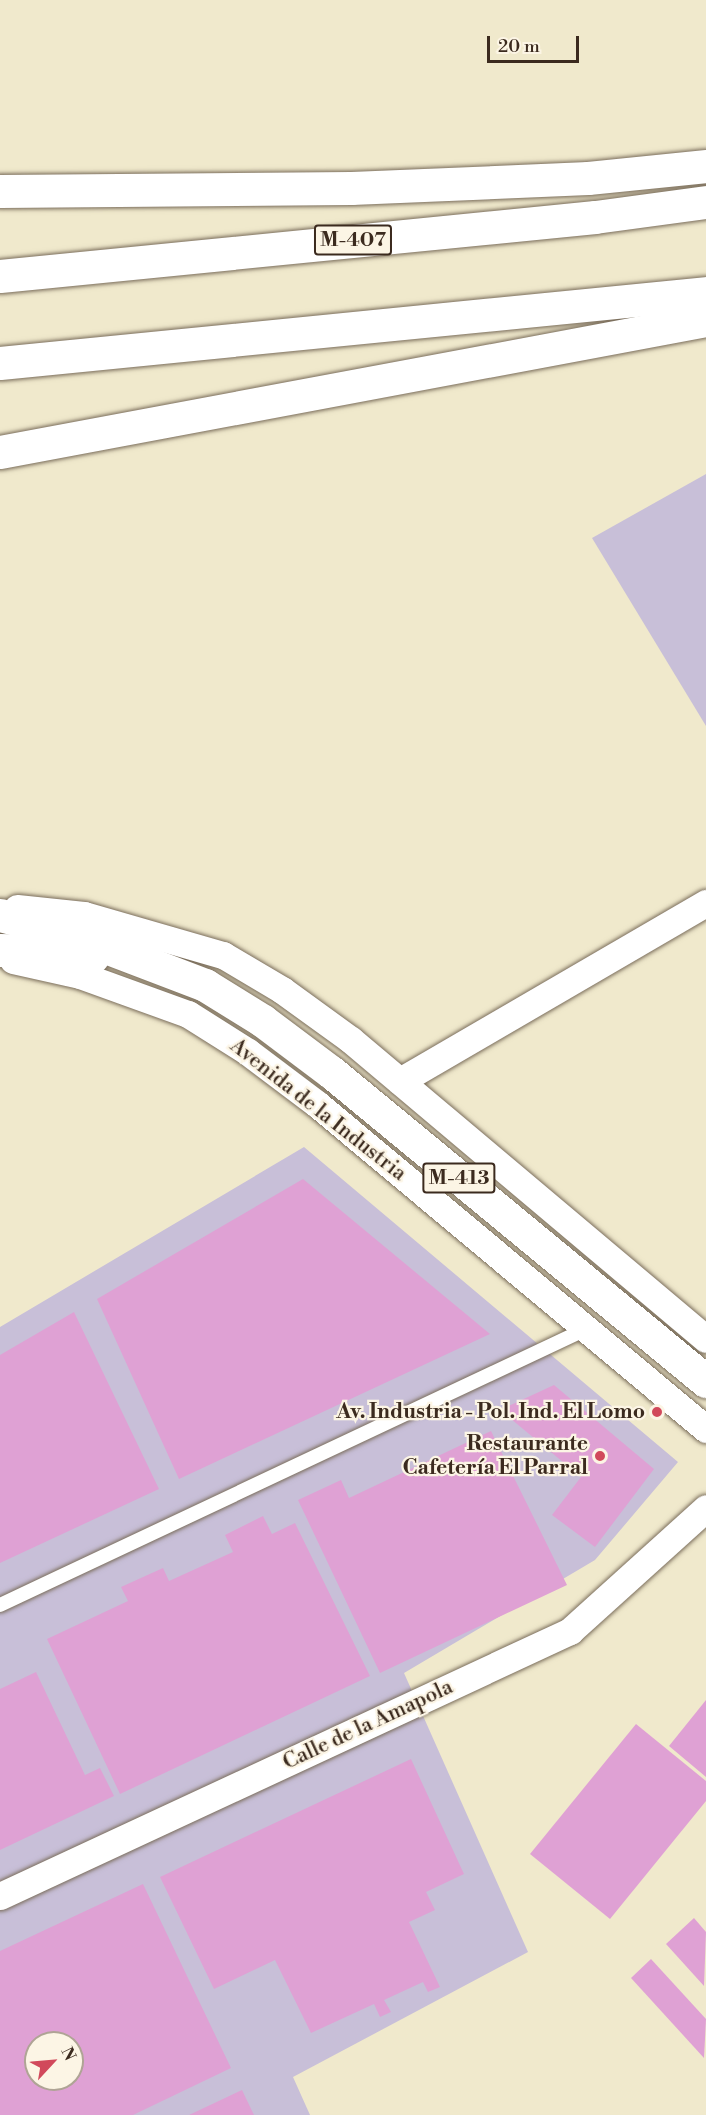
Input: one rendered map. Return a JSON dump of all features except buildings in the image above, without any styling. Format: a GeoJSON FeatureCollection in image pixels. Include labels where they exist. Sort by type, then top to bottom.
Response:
{"type":"FeatureCollection","features":[{"type":"Feature","properties":{"kind":"main road"},"geometry":{"type":"LineString","coordinates":[[0,191],[351,188],[588,178],[706,165]]}},
{"type":"Feature","properties":{"kind":"main road","name":"M-407"},"geometry":{"type":"LineString","coordinates":[[0,276],[706,202]]}},
{"type":"Feature","properties":{"kind":"main road"},"geometry":{"type":"LineString","coordinates":[[0,363],[706,293]]}},
{"type":"Feature","properties":{"kind":"main road"},"geometry":{"type":"LineString","coordinates":[[0,452],[706,320]]}},
{"type":"Feature","properties":{"kind":"main road","name":"M-413"},"geometry":{"type":"LineString","coordinates":[[0,915],[69,933],[205,985]]}},
{"type":"Feature","properties":{"kind":"main road","name":"M-413"},"geometry":{"type":"LineString","coordinates":[[0,950],[71,952],[205,985]]}},
{"type":"Feature","properties":{"kind":"main road","name":"Avenida de la Industria"},"geometry":{"type":"LineString","coordinates":[[205,985],[263,1021],[331,1072],[706,1381]]}},
{"type":"Feature","properties":{"kind":"street"},"geometry":{"type":"LineString","coordinates":[[400,1081],[706,903]]}},
{"type":"Feature","properties":{"kind":"street"},"geometry":{"type":"LineString","coordinates":[[0,906],[84,915],[223,955],[282,990],[400,1081],[706,1339]]}},
{"type":"Feature","properties":{"kind":"street","name":"Avenida de la Industria"},"geometry":{"type":"LineString","coordinates":[[0,957],[80,975],[188,1014],[248,1052],[317,1104],[706,1429]]}},
{"type":"Feature","properties":{"kind":"street","name":"Calle de la Amapola"},"geometry":{"type":"LineString","coordinates":[[0,1896],[570,1631],[706,1508]]}},
{"type":"Feature","properties":{"kind":"lane"},"geometry":{"type":"LineString","coordinates":[[0,1605],[586,1329]]}},
{"type":"Feature","properties":{"kind":"shaded area"},"geometry":{"type":"Polygon","coordinates":[[[706,474],[706,726],[592,538],[706,474]]]}},
{"type":"Feature","properties":{"kind":"shaded area"},"geometry":{"type":"Polygon","coordinates":[[[304,1147],[678,1462],[595,1560],[404,1673],[528,1952],[293,2077],[310,2115],[0,2115],[0,1327],[304,1147]]]}},
{"type":"Feature","properties":{"kind":"place","name":"Av. Industria - Pol. Ind. El Lomo"},"geometry":{"type":"Point","coordinates":[657,1412]}},
{"type":"Feature","properties":{"kind":"place","name":"Restaurante Cafetería El Parral"},"geometry":{"type":"Point","coordinates":[600,1456]}}]}
